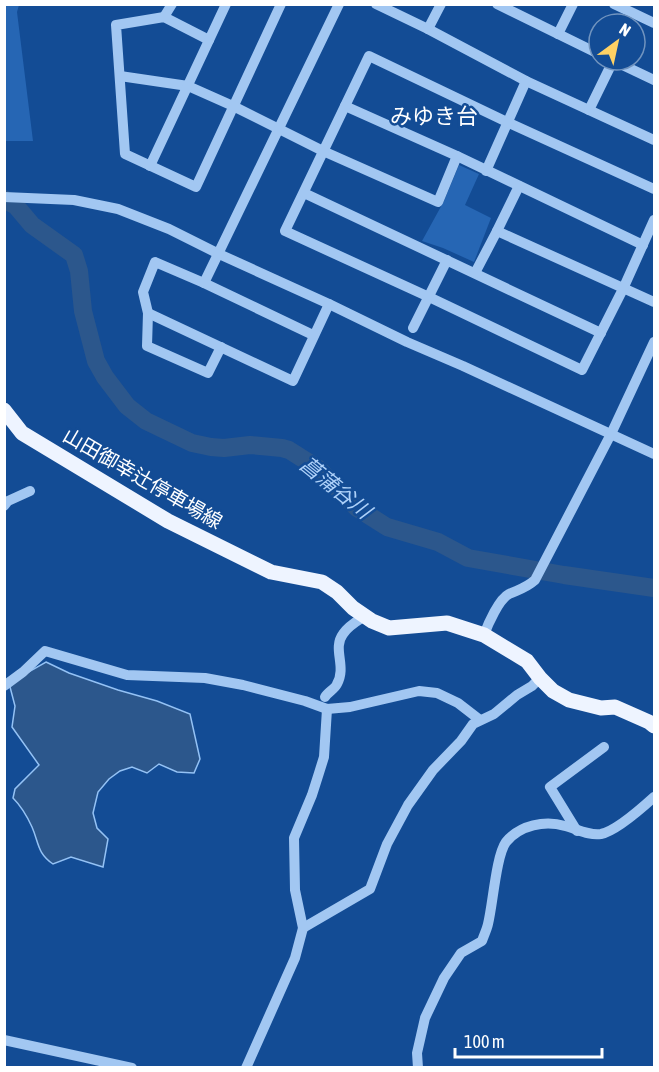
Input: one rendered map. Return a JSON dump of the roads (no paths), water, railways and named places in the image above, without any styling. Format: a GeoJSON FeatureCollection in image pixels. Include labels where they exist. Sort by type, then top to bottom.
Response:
{"type":"FeatureCollection","features":[{"type":"Feature","properties":{"kind":"main road","name":"山田御幸辻停車場線"},"geometry":{"type":"LineString","coordinates":[[4,410],[22,432],[168,521],[271,572],[322,582],[337,592],[353,608],[372,621],[389,628],[447,623],[484,635],[527,661],[553,691],[569,700],[601,708],[615,707],[654,726]]}},
{"type":"Feature","properties":{"kind":"street"},"geometry":{"type":"LineString","coordinates":[[164,17],[172,4]]}},
{"type":"Feature","properties":{"kind":"street"},"geometry":{"type":"LineString","coordinates":[[150,166],[226,4]]}},
{"type":"Feature","properties":{"kind":"street"},"geometry":{"type":"LineString","coordinates":[[209,40],[164,17],[116,25],[125,154],[196,187],[281,4]]}},
{"type":"Feature","properties":{"kind":"street"},"geometry":{"type":"LineString","coordinates":[[204,283],[339,4]]}},
{"type":"Feature","properties":{"kind":"street"},"geometry":{"type":"LineString","coordinates":[[376,4],[526,81],[654,140]]}},
{"type":"Feature","properties":{"kind":"street"},"geometry":{"type":"LineString","coordinates":[[428,30],[441,4]]}},
{"type":"Feature","properties":{"kind":"street"},"geometry":{"type":"LineString","coordinates":[[497,4],[587,48]]}},
{"type":"Feature","properties":{"kind":"street"},"geometry":{"type":"LineString","coordinates":[[558,34],[573,4]]}},
{"type":"Feature","properties":{"kind":"street"},"geometry":{"type":"LineString","coordinates":[[614,4],[654,23]]}},
{"type":"Feature","properties":{"kind":"street"},"geometry":{"type":"LineString","coordinates":[[654,189],[369,56],[285,231],[582,370],[623,289],[654,220]]}},
{"type":"Feature","properties":{"kind":"street"},"geometry":{"type":"LineString","coordinates":[[589,110],[606,72]]}},
{"type":"Feature","properties":{"kind":"street"},"geometry":{"type":"LineString","coordinates":[[637,72],[654,80]]}},
{"type":"Feature","properties":{"kind":"street"},"geometry":{"type":"LineString","coordinates":[[120,76],[188,86],[323,151],[438,202],[457,156]]}},
{"type":"Feature","properties":{"kind":"street"},"geometry":{"type":"LineString","coordinates":[[486,171],[526,81]]}},
{"type":"Feature","properties":{"kind":"street"},"geometry":{"type":"LineString","coordinates":[[345,106],[457,156],[643,245]]}},
{"type":"Feature","properties":{"kind":"street"},"geometry":{"type":"LineString","coordinates":[[475,273],[519,186]]}},
{"type":"Feature","properties":{"kind":"street"},"geometry":{"type":"LineString","coordinates":[[304,193],[601,333]]}},
{"type":"Feature","properties":{"kind":"street"},"geometry":{"type":"LineString","coordinates":[[4,197],[74,200],[118,208],[169,229],[407,342],[654,454]]}},
{"type":"Feature","properties":{"kind":"street"},"geometry":{"type":"LineString","coordinates":[[497,231],[654,302]]}},
{"type":"Feature","properties":{"kind":"street"},"geometry":{"type":"LineString","coordinates":[[413,328],[447,260]]}},
{"type":"Feature","properties":{"kind":"street"},"geometry":{"type":"LineString","coordinates":[[221,347],[207,373],[147,346],[148,313],[143,292],[155,262],[313,335]]}},
{"type":"Feature","properties":{"kind":"street"},"geometry":{"type":"LineString","coordinates":[[148,313],[293,381],[329,304]]}},
{"type":"Feature","properties":{"kind":"street"},"geometry":{"type":"LineString","coordinates":[[484,635],[498,604],[508,594],[528,587],[535,580],[611,434],[654,342]]}},
{"type":"Feature","properties":{"kind":"street"},"geometry":{"type":"LineString","coordinates":[[4,506],[8,501],[30,491]]}},
{"type":"Feature","properties":{"kind":"street"},"geometry":{"type":"LineString","coordinates":[[246,1068],[295,958],[303,928],[295,890],[294,838],[312,795],[324,757],[326,703],[329,691],[336,687],[342,668],[338,643],[348,628],[365,616]]}},
{"type":"Feature","properties":{"kind":"street"},"geometry":{"type":"LineString","coordinates":[[4,686],[45,651],[127,675],[205,678],[305,701],[350,707],[419,691],[437,693],[458,703],[480,720]]}},
{"type":"Feature","properties":{"kind":"street"},"geometry":{"type":"LineString","coordinates":[[303,928],[370,889],[387,844],[408,805],[433,771],[461,741],[472,724],[494,714],[540,678]]}},
{"type":"Feature","properties":{"kind":"street"},"geometry":{"type":"LineString","coordinates":[[577,831],[550,787],[604,747]]}},
{"type":"Feature","properties":{"kind":"street"},"geometry":{"type":"LineString","coordinates":[[418,1068],[417,1053],[425,1018],[444,978],[461,953],[482,941],[488,924],[505,843],[520,830],[535,825],[565,826],[577,831],[602,834],[617,826],[654,797]]}},
{"type":"Feature","properties":{"kind":"street"},"geometry":{"type":"LineString","coordinates":[[4,1040],[132,1068]]}},
{"type":"Feature","properties":{"kind":"waterway","name":"菖蒲谷川"},"geometry":{"type":"LineString","coordinates":[[4,199],[16,206],[32,225],[74,255],[79,271],[83,311],[96,361],[127,406],[146,421],[192,443],[211,447],[250,445],[289,450],[319,469],[357,508],[387,527],[438,542],[468,558],[654,588]]}},
{"type":"Feature","properties":{"kind":"district","name":"みゆき台"},"geometry":{"type":"Point","coordinates":[434,116]}}]}
